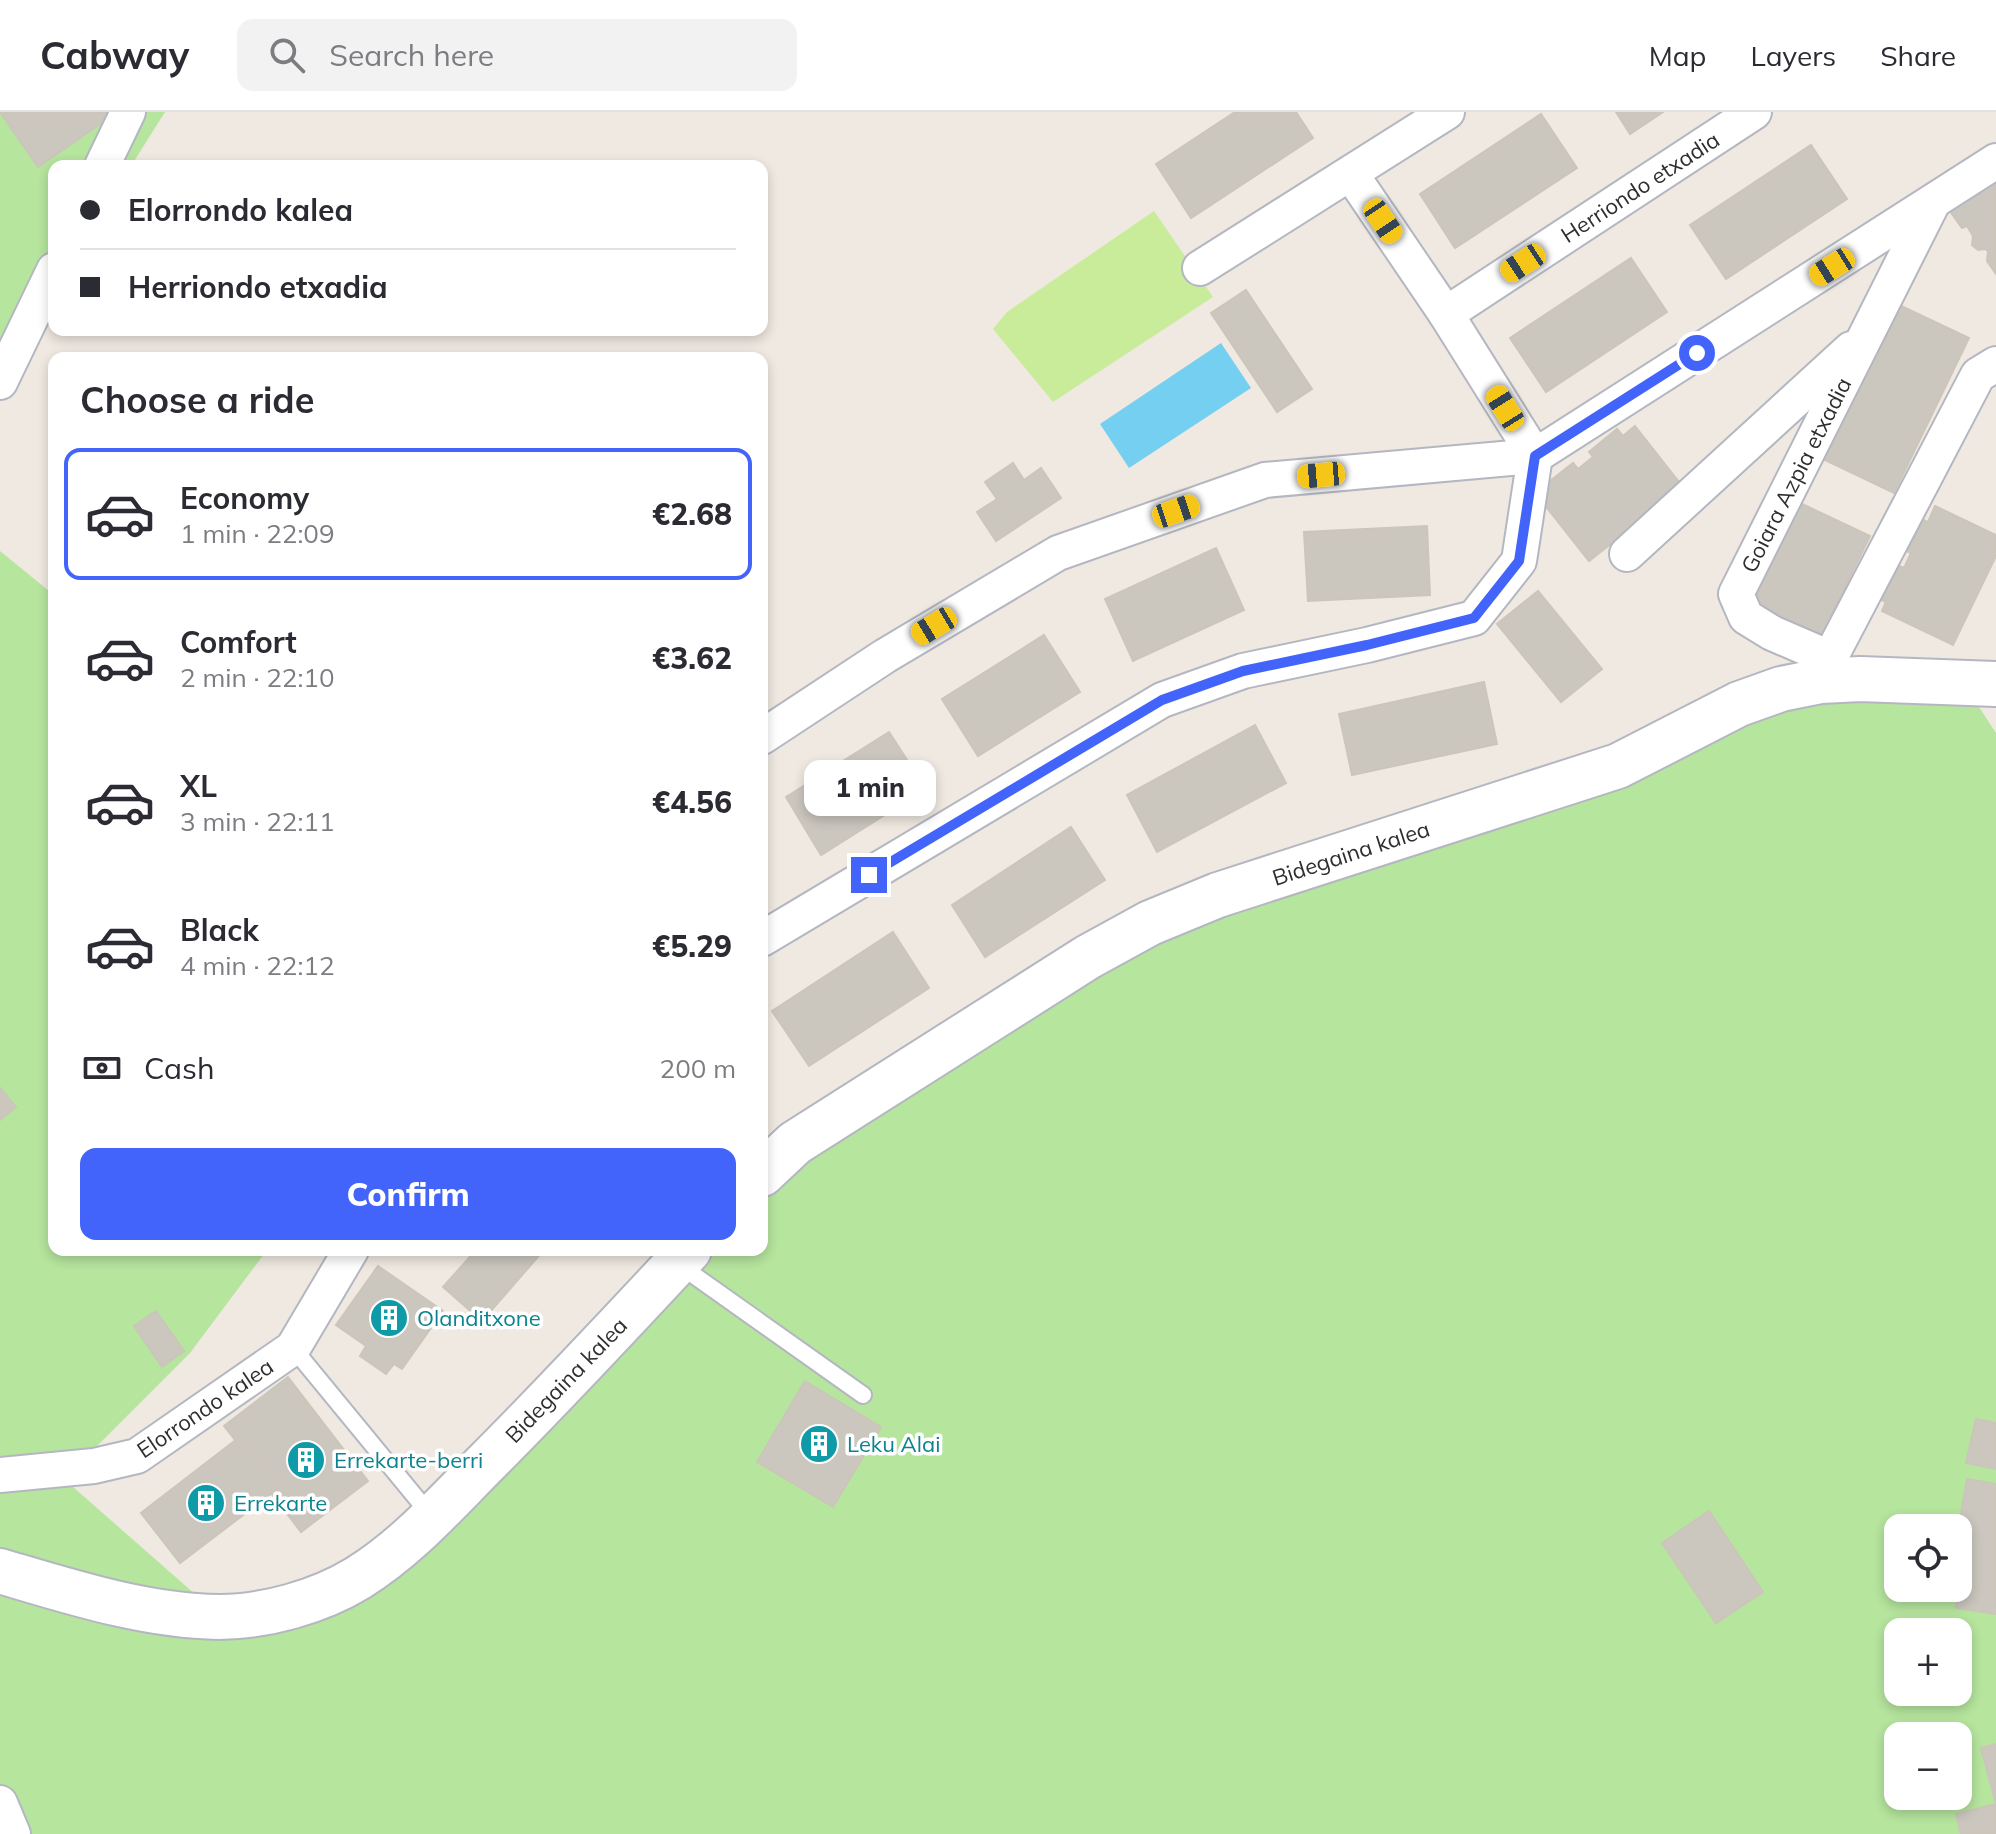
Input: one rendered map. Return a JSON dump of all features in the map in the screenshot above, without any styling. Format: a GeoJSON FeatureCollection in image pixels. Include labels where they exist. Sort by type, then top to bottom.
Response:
{"type":"FeatureCollection","features":[{"type":"Feature","properties":{"kind":"street"},"geometry":{"type":"LineString","coordinates":[[105,160],[128,112]]}},
{"type":"Feature","properties":{"kind":"street"},"geometry":{"type":"LineString","coordinates":[[1200,268],[1447,112]]}},
{"type":"Feature","properties":{"kind":"street","name":"Herriondo etxadia"},"geometry":{"type":"LineString","coordinates":[[1446,314],[1754,112]]}},
{"type":"Feature","properties":{"kind":"street"},"geometry":{"type":"LineString","coordinates":[[768,733],[885,656],[1058,553],[1265,480],[1535,456],[1996,161]]}},
{"type":"Feature","properties":{"kind":"street"},"geometry":{"type":"LineString","coordinates":[[768,935],[1162,700],[1243,671],[1474,618],[1519,561],[1535,456],[1446,314],[1351,174]]}},
{"type":"Feature","properties":{"kind":"street","name":"Goiara Azpia etxadia"},"geometry":{"type":"LineString","coordinates":[[1826,670],[1746,617],[1736,594],[1933,203]]}},
{"type":"Feature","properties":{"kind":"street"},"geometry":{"type":"LineString","coordinates":[[0,382],[48,282]]}},
{"type":"Feature","properties":{"kind":"street","name":"Goiara Azpia etxadia"},"geometry":{"type":"LineString","coordinates":[[1627,554],[1866,336]]}},
{"type":"Feature","properties":{"kind":"street"},"geometry":{"type":"LineString","coordinates":[[1826,670],[1978,375],[1996,364]]}},
{"type":"Feature","properties":{"kind":"street","name":"Bidegaina kalea"},"geometry":{"type":"LineString","coordinates":[[768,1168],[795,1143],[1088,957],[1150,923],[1218,895],[1618,766],[1739,704],[1826,670],[1860,679],[1996,684]]}},
{"type":"Feature","properties":{"kind":"street","name":"Elorrondo kalea"},"geometry":{"type":"LineString","coordinates":[[0,1475],[94,1466],[137,1456],[293,1348],[347,1256]]}},
{"type":"Feature","properties":{"kind":"street","name":"Bidegaina kalea"},"geometry":{"type":"LineString","coordinates":[[0,1571],[115,1603],[172,1613],[221,1617],[269,1611],[318,1596],[356,1579],[394,1553],[433,1518],[560,1389],[683,1257]]}},
{"type":"Feature","properties":{"kind":"street"},"geometry":{"type":"LineString","coordinates":[[0,1803],[13,1834]]}},
{"type":"Feature","properties":{"kind":"lane"},"geometry":{"type":"LineString","coordinates":[[683,1257],[863,1395]]}},
{"type":"Feature","properties":{"kind":"lane"},"geometry":{"type":"LineString","coordinates":[[293,1348],[433,1518]]}},
{"type":"Feature","properties":{"kind":"green space"},"geometry":{"type":"Polygon","coordinates":[[[0,112],[165,112],[135,160],[48,160],[48,297],[0,373],[0,112]]]}},
{"type":"Feature","properties":{"kind":"green space"},"geometry":{"type":"Polygon","coordinates":[[[1154,211],[1213,297],[1053,402],[993,329],[1007,312],[1154,211]]]}},
{"type":"Feature","properties":{"kind":"green space"},"geometry":{"type":"Polygon","coordinates":[[[0,551],[48,590],[48,1256],[263,1256],[190,1353],[64,1479],[221,1617],[318,1596],[683,1256],[768,1256],[768,1170],[1088,957],[1739,704],[1964,684],[1996,733],[1996,1834],[0,1834],[0,551]]]}},
{"type":"Feature","properties":{"kind":"water"},"geometry":{"type":"Polygon","coordinates":[[[1221,343],[1251,388],[1129,468],[1100,424],[1221,343]]]}},
{"type":"Feature","properties":{"kind":"building"},"geometry":{"type":"Polygon","coordinates":[[[0,112],[116,112],[116,113],[38,167],[0,112]]]}},
{"type":"Feature","properties":{"kind":"building"},"geometry":{"type":"Polygon","coordinates":[[[1235,112],[1296,112],[1313,138],[1191,218],[1156,164],[1235,112]]]}},
{"type":"Feature","properties":{"kind":"building"},"geometry":{"type":"Polygon","coordinates":[[[1616,112],[1663,112],[1630,134],[1616,112]]]}},
{"type":"Feature","properties":{"kind":"building"},"geometry":{"type":"Polygon","coordinates":[[[1541,114],[1577,168],[1455,248],[1420,194],[1541,114]]]}},
{"type":"Feature","properties":{"kind":"building"},"geometry":{"type":"Polygon","coordinates":[[[1811,145],[1847,199],[1726,279],[1690,225],[1811,145]]]}},
{"type":"Feature","properties":{"kind":"building"},"geometry":{"type":"Polygon","coordinates":[[[1996,181],[1996,274],[1987,261],[1988,251],[1978,250],[1972,245],[1973,236],[1967,226],[1962,228],[1947,207],[1968,192],[1975,195],[1996,181]]]}},
{"type":"Feature","properties":{"kind":"building"},"geometry":{"type":"Polygon","coordinates":[[[1631,258],[1667,312],[1546,392],[1510,338],[1631,258]]]}},
{"type":"Feature","properties":{"kind":"building"},"geometry":{"type":"Polygon","coordinates":[[[1246,290],[1312,389],[1277,412],[1211,313],[1246,290]]]}},
{"type":"Feature","properties":{"kind":"building"},"geometry":{"type":"Polygon","coordinates":[[[1899,305],[1969,338],[1894,493],[1823,459],[1828,451],[1820,447],[1899,305]]]}},
{"type":"Feature","properties":{"kind":"building"},"geometry":{"type":"Polygon","coordinates":[[[1635,426],[1683,487],[1589,561],[1540,499],[1549,491],[1545,485],[1573,463],[1578,469],[1593,457],[1589,452],[1617,429],[1623,436],[1635,426]]]}},
{"type":"Feature","properties":{"kind":"building"},"geometry":{"type":"Polygon","coordinates":[[[1013,463],[1024,480],[1041,468],[1061,498],[996,541],[977,512],[997,499],[985,482],[1013,463]]]}},
{"type":"Feature","properties":{"kind":"building"},"geometry":{"type":"Polygon","coordinates":[[[1800,503],[1870,536],[1819,641],[1749,607],[1760,562],[1800,503]]]}},
{"type":"Feature","properties":{"kind":"building"},"geometry":{"type":"Polygon","coordinates":[[[1935,506],[1996,535],[1996,556],[1953,645],[1882,611],[1886,602],[1879,599],[1895,564],[1904,568],[1911,553],[1904,550],[1919,518],[1928,522],[1935,506]]]}},
{"type":"Feature","properties":{"kind":"building"},"geometry":{"type":"Polygon","coordinates":[[[1427,526],[1430,595],[1308,601],[1304,532],[1427,526]]]}},
{"type":"Feature","properties":{"kind":"building"},"geometry":{"type":"Polygon","coordinates":[[[1216,548],[1244,610],[1133,661],[1105,599],[1216,548]]]}},
{"type":"Feature","properties":{"kind":"building"},"geometry":{"type":"Polygon","coordinates":[[[1538,591],[1602,669],[1561,702],[1497,624],[1538,591]]]}},
{"type":"Feature","properties":{"kind":"building"},"geometry":{"type":"Polygon","coordinates":[[[1044,635],[1080,692],[978,756],[942,699],[1044,635]]]}},
{"type":"Feature","properties":{"kind":"building"},"geometry":{"type":"Polygon","coordinates":[[[1484,682],[1497,744],[1352,775],[1339,714],[1484,682]]]}},
{"type":"Feature","properties":{"kind":"building"},"geometry":{"type":"Polygon","coordinates":[[[1255,725],[1286,783],[1157,852],[1127,795],[1255,725]]]}},
{"type":"Feature","properties":{"kind":"building"},"geometry":{"type":"Polygon","coordinates":[[[889,732],[926,789],[821,855],[786,797],[889,732]]]}},
{"type":"Feature","properties":{"kind":"building"},"geometry":{"type":"Polygon","coordinates":[[[1071,827],[1105,880],[985,957],[952,905],[1071,827]]]}},
{"type":"Feature","properties":{"kind":"building"},"geometry":{"type":"Polygon","coordinates":[[[893,932],[929,988],[809,1066],[772,1011],[893,932]]]}},
{"type":"Feature","properties":{"kind":"building"},"geometry":{"type":"Polygon","coordinates":[[[0,1088],[16,1107],[0,1120],[0,1088]]]}},
{"type":"Feature","properties":{"kind":"building"},"geometry":{"type":"Polygon","coordinates":[[[471,1256],[539,1256],[482,1321],[443,1287],[471,1256]]]}},
{"type":"Feature","properties":{"kind":"building","name":"Olanditxone"},"geometry":{"type":"Polygon","coordinates":[[[378,1266],[443,1311],[402,1369],[394,1364],[386,1374],[360,1356],[366,1346],[336,1325],[378,1266]]]}},
{"type":"Feature","properties":{"kind":"building"},"geometry":{"type":"Polygon","coordinates":[[[156,1311],[184,1351],[162,1367],[134,1326],[156,1311]]]}},
{"type":"Feature","properties":{"kind":"building","name":"Errekarte-berri"},"geometry":{"type":"Polygon","coordinates":[[[288,1377],[368,1481],[301,1532],[271,1493],[280,1487],[241,1436],[235,1440],[224,1426],[288,1377]]]}},
{"type":"Feature","properties":{"kind":"building","name":"Leku Alai"},"geometry":{"type":"Polygon","coordinates":[[[805,1381],[881,1427],[833,1507],[757,1462],[805,1381]]]}},
{"type":"Feature","properties":{"kind":"building"},"geometry":{"type":"Polygon","coordinates":[[[1976,1419],[1996,1423],[1996,1469],[1966,1463],[1976,1419]]]}},
{"type":"Feature","properties":{"kind":"building","name":"Errekarte"},"geometry":{"type":"Polygon","coordinates":[[[241,1436],[280,1487],[180,1563],[141,1513],[241,1436]]]}},
{"type":"Feature","properties":{"kind":"building"},"geometry":{"type":"Polygon","coordinates":[[[1967,1479],[1996,1484],[1996,1614],[1956,1608],[1957,1602],[1972,1602],[1972,1514],[1961,1514],[1967,1479]]]}},
{"type":"Feature","properties":{"kind":"building"},"geometry":{"type":"Polygon","coordinates":[[[1709,1511],[1763,1592],[1716,1623],[1662,1543],[1709,1511]]]}},
{"type":"Feature","properties":{"kind":"building"},"geometry":{"type":"Polygon","coordinates":[[[1996,1744],[1996,1804],[1981,1748],[1996,1744]]]}},
{"type":"Feature","properties":{"kind":"building"},"geometry":{"type":"Polygon","coordinates":[[[1996,1804],[1996,1834],[1961,1834],[1956,1814],[1996,1804]]]}},
{"type":"Feature","properties":{"kind":"place","name":"Olanditxone"},"geometry":{"type":"Point","coordinates":[389,1318]}},
{"type":"Feature","properties":{"kind":"place","name":"Leku Alai"},"geometry":{"type":"Point","coordinates":[819,1444]}},
{"type":"Feature","properties":{"kind":"place","name":"Errekarte-berri"},"geometry":{"type":"Point","coordinates":[306,1460]}},
{"type":"Feature","properties":{"kind":"place","name":"Errekarte"},"geometry":{"type":"Point","coordinates":[206,1503]}},
{"type":"Feature","properties":{"kind":"route"},"geometry":{"type":"LineString","coordinates":[[869,875],[1162,700],[1243,671],[1474,618],[1519,561],[1535,456],[1697,353]]}}]}
